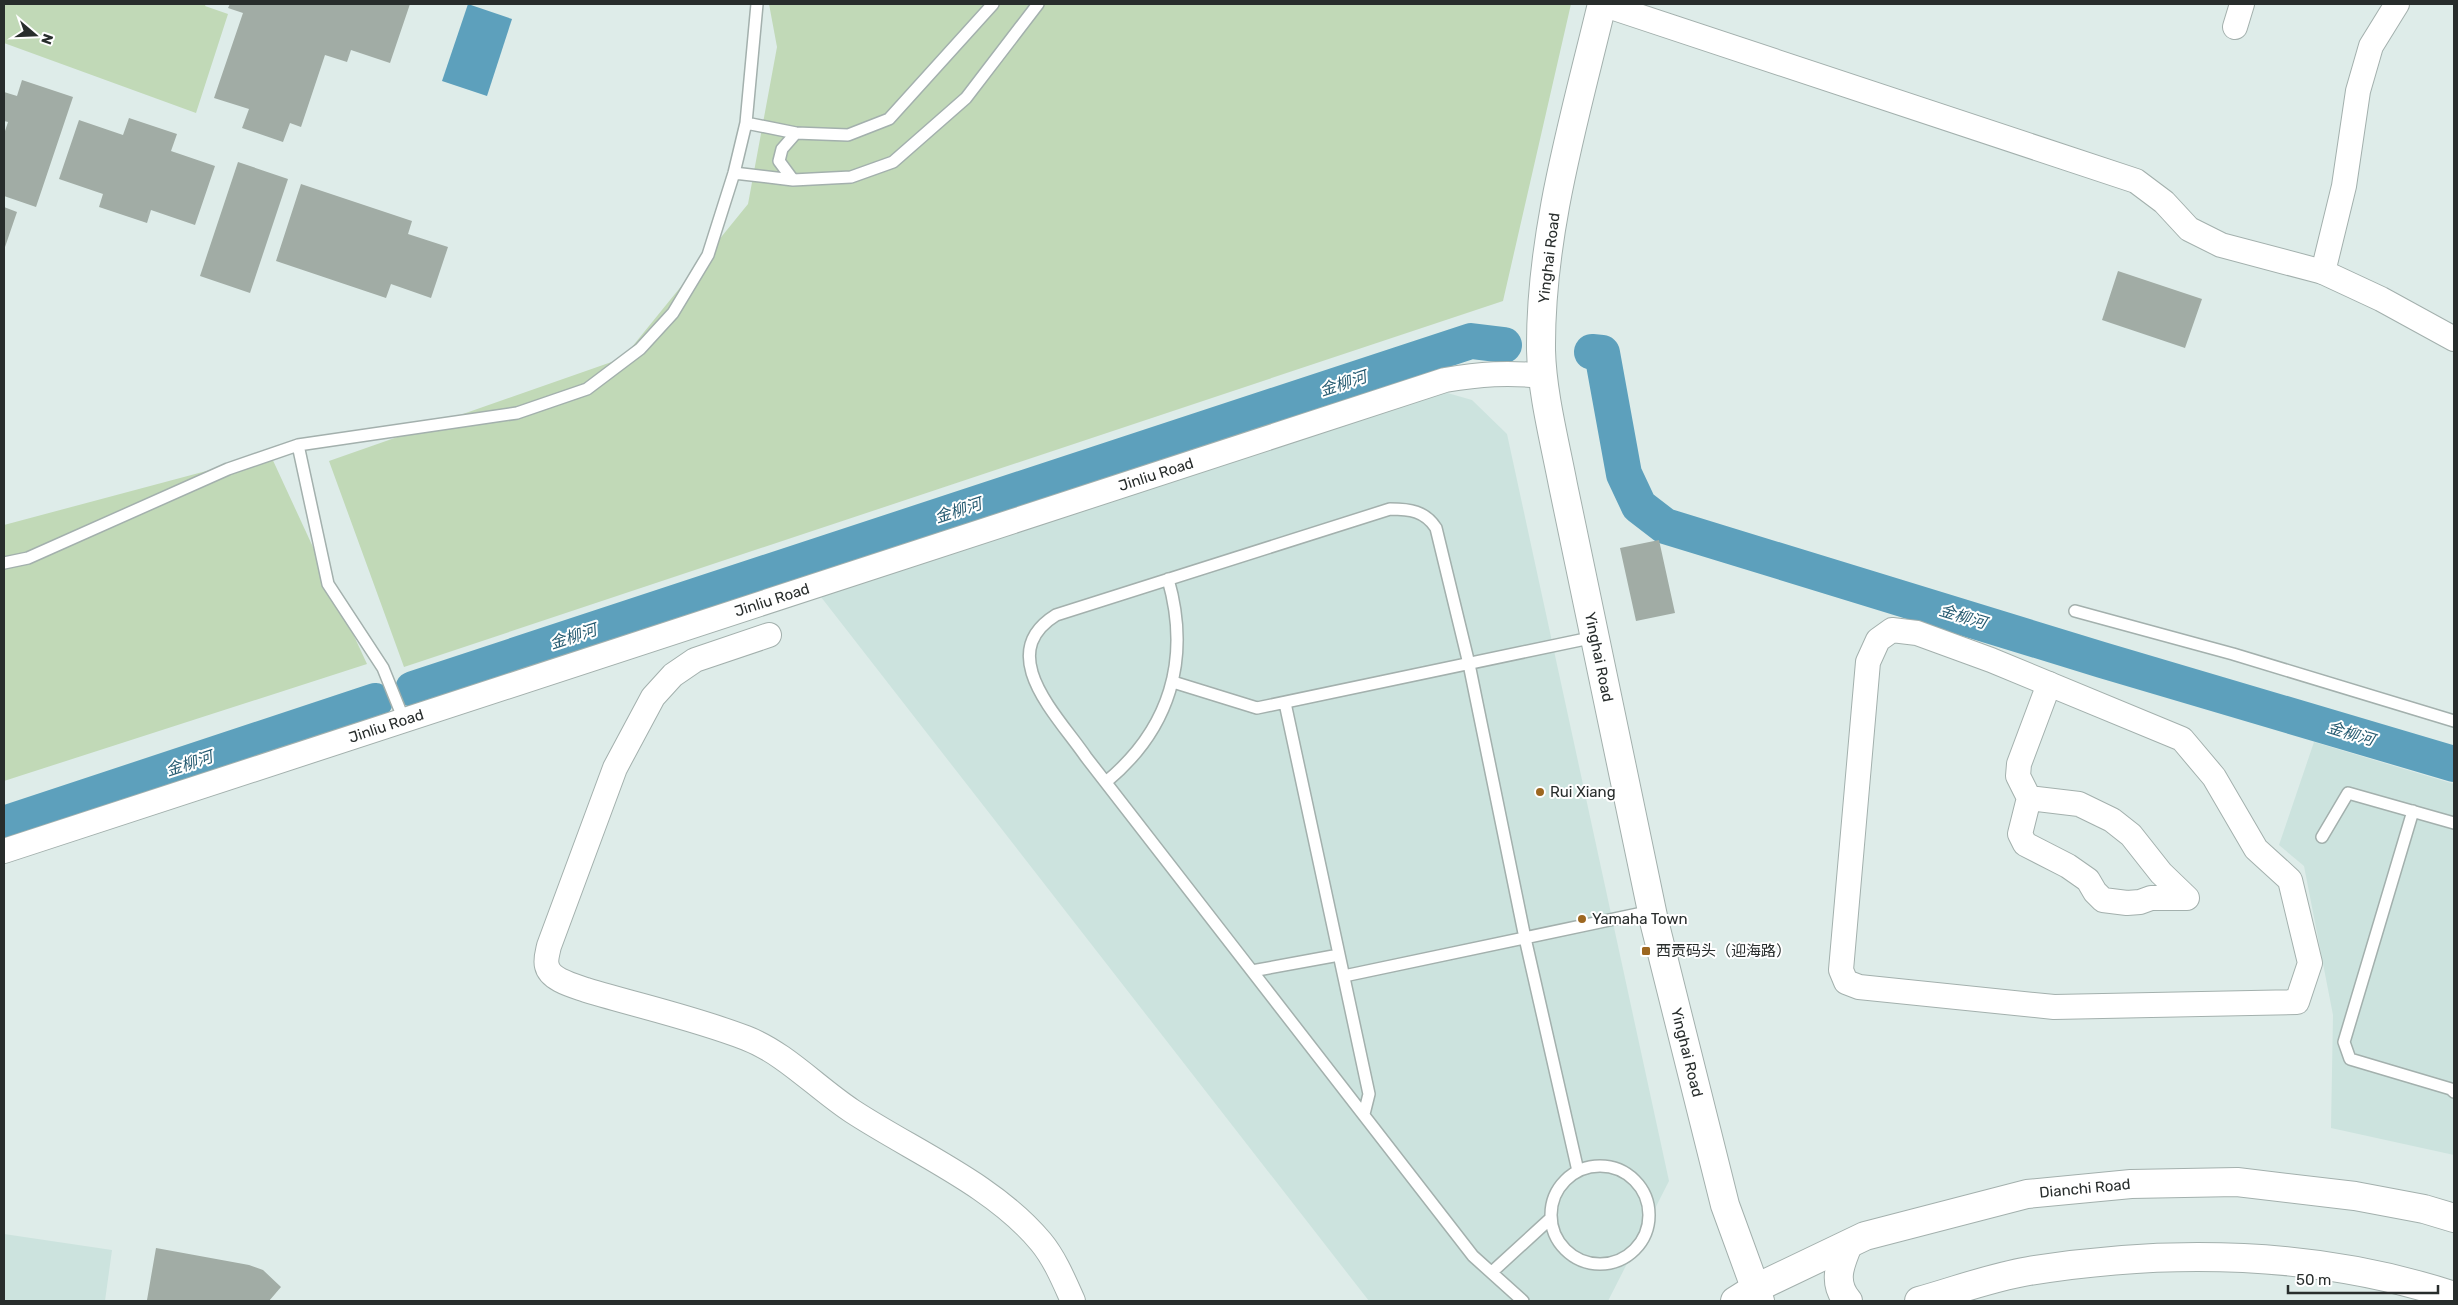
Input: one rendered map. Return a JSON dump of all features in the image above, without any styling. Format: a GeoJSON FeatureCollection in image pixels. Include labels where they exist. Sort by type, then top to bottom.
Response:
{"type":"FeatureCollection","features":[{"type":"Feature","properties":{"kind":"street"},"geometry":{"type":"LineString","coordinates":[[1602,4],[2136,181],[2164,202],[2189,229],[2221,245],[2323,272],[2382,299],[2454,339]]}},
{"type":"Feature","properties":{"kind":"street","name":"Yinghai Road"},"geometry":{"type":"LineString","coordinates":[[1602,4],[1561,176],[1543,294],[1541,352],[1562,485],[1652,911],[1749,1297]]}},
{"type":"Feature","properties":{"kind":"street"},"geometry":{"type":"LineString","coordinates":[[2235,27],[2242,4]]}},
{"type":"Feature","properties":{"kind":"street"},"geometry":{"type":"LineString","coordinates":[[2323,272],[2344,186],[2358,91],[2371,46],[2397,4]]}},
{"type":"Feature","properties":{"kind":"street","name":"Jinliu Road"},"geometry":{"type":"LineString","coordinates":[[4,851],[1445,380],[1480,374],[1508,372],[1544,376]]}},
{"type":"Feature","properties":{"kind":"street"},"geometry":{"type":"LineString","coordinates":[[1892,630],[1917,633],[2049,684],[2182,740],[2214,777],[2256,849],[2290,880],[2310,963],[2297,1002],[2054,1007],[1859,987],[1846,982],[1841,970],[1868,662],[1878,640],[1892,630]]}},
{"type":"Feature","properties":{"kind":"street"},"geometry":{"type":"LineString","coordinates":[[769,635],[696,660],[673,675],[653,697],[615,768],[549,946],[547,966],[552,974],[561,980],[586,990],[747,1038],[782,1059],[851,1110],[990,1196],[1018,1217],[1042,1243],[1060,1272],[1073,1301]]}},
{"type":"Feature","properties":{"kind":"street"},"geometry":{"type":"LineString","coordinates":[[2029,798],[2079,804],[2112,820],[2131,835],[2161,873],[2187,898],[2151,898],[2140,902],[2127,903],[2103,900],[2095,892],[2088,880],[2068,866],[2025,844],[2020,834],[2029,798],[2018,776],[2019,764],[2049,684]]}},
{"type":"Feature","properties":{"kind":"street","name":"Dianchi Road"},"geometry":{"type":"LineString","coordinates":[[1749,1297],[1866,1236],[2027,1194],[2131,1184],[2237,1182],[2355,1196],[2424,1209],[2454,1218]]}},
{"type":"Feature","properties":{"kind":"street"},"geometry":{"type":"LineString","coordinates":[[2424,1209],[2454,1210]]}},
{"type":"Feature","properties":{"kind":"street"},"geometry":{"type":"LineString","coordinates":[[1848,1245],[1839,1267],[1838,1278],[1841,1289],[1848,1301]]}},
{"type":"Feature","properties":{"kind":"street"},"geometry":{"type":"LineString","coordinates":[[1920,1301],[2027,1271],[2126,1258],[2231,1256],[2324,1266],[2416,1284],[2454,1296]]}},
{"type":"Feature","properties":{"kind":"lane"},"geometry":{"type":"LineString","coordinates":[[4,562],[28,558],[228,469],[298,445],[517,413],[588,390],[640,349],[673,313],[708,254],[734,173],[746,123],[757,4]]}},
{"type":"Feature","properties":{"kind":"lane"},"geometry":{"type":"LineString","coordinates":[[746,123],[796,134],[848,135],[889,119],[993,4]]}},
{"type":"Feature","properties":{"kind":"lane"},"geometry":{"type":"LineString","coordinates":[[734,173],[793,180],[851,177],[893,162],[966,98],[1038,4]]}},
{"type":"Feature","properties":{"kind":"lane"},"geometry":{"type":"LineString","coordinates":[[793,180],[779,161],[782,149],[796,134]]}},
{"type":"Feature","properties":{"kind":"lane"},"geometry":{"type":"LineString","coordinates":[[298,445],[328,584],[383,668],[404,720]]}},
{"type":"Feature","properties":{"kind":"lane"},"geometry":{"type":"LineString","coordinates":[[1523,1301],[1474,1256],[1106,782],[1047,701],[1033,678],[1028,659],[1031,640],[1042,624],[1056,615],[1390,509],[1408,509],[1426,516],[1436,528],[1469,664],[1525,938],[1578,1171]]}},
{"type":"Feature","properties":{"kind":"lane"},"geometry":{"type":"LineString","coordinates":[[1106,782],[1131,759],[1148,738],[1167,702],[1173,682],[1178,627],[1168,579]]}},
{"type":"Feature","properties":{"kind":"lane"},"geometry":{"type":"LineString","coordinates":[[2075,611],[2233,654],[2454,721]]}},
{"type":"Feature","properties":{"kind":"lane"},"geometry":{"type":"LineString","coordinates":[[1173,682],[1257,708],[1594,637]]}},
{"type":"Feature","properties":{"kind":"lane"},"geometry":{"type":"LineString","coordinates":[[1285,702],[1369,1094],[1364,1114]]}},
{"type":"Feature","properties":{"kind":"lane"},"geometry":{"type":"LineString","coordinates":[[2322,837],[2348,793],[2454,823]]}},
{"type":"Feature","properties":{"kind":"lane"},"geometry":{"type":"LineString","coordinates":[[2413,811],[2344,1042],[2350,1058],[2451,1089],[2454,1092]]}},
{"type":"Feature","properties":{"kind":"lane"},"geometry":{"type":"LineString","coordinates":[[1344,976],[1652,911]]}},
{"type":"Feature","properties":{"kind":"lane"},"geometry":{"type":"LineString","coordinates":[[1252,971],[1339,955]]}},
{"type":"Feature","properties":{"kind":"lane"},"geometry":{"type":"LineString","coordinates":[[1603,1166],[1625,1172],[1642,1189],[1649,1212],[1645,1235],[1631,1254],[1609,1264],[1591,1264],[1575,1258],[1565,1250],[1553,1230],[1551,1206],[1558,1190],[1569,1176],[1578,1171],[1603,1166]]}},
{"type":"Feature","properties":{"kind":"lane"},"geometry":{"type":"LineString","coordinates":[[1492,1272],[1551,1218]]}},
{"type":"Feature","properties":{"kind":"shaded area"},"geometry":{"type":"Polygon","coordinates":[[[1437,390],[1472,400],[1507,434],[1669,1181],[1608,1301],[1369,1301],[821,597],[1437,390]]]}},
{"type":"Feature","properties":{"kind":"shaded area"},"geometry":{"type":"Polygon","coordinates":[[[2314,742],[2454,784],[2454,1155],[2331,1128],[2333,1015],[2304,866],[2279,845],[2314,742]]]}},
{"type":"Feature","properties":{"kind":"shaded area"},"geometry":{"type":"Polygon","coordinates":[[[4,1234],[112,1250],[105,1301],[4,1301],[4,1234]]]}},
{"type":"Feature","properties":{"kind":"green space"},"geometry":{"type":"Polygon","coordinates":[[[4,4],[206,4],[205,6],[228,14],[196,113],[4,43],[4,4]]]}},
{"type":"Feature","properties":{"kind":"green space"},"geometry":{"type":"Polygon","coordinates":[[[769,4],[1571,4],[1503,301],[404,667],[329,461],[623,358],[748,204],[777,47],[769,4]]]}},
{"type":"Feature","properties":{"kind":"green space"},"geometry":{"type":"Polygon","coordinates":[[[270,454],[367,664],[4,781],[4,525],[270,454]]]}},
{"type":"Feature","properties":{"kind":"water"},"geometry":{"type":"Polygon","coordinates":[[[468,4],[512,19],[487,96],[442,81],[468,4]]]}},
{"type":"Feature","properties":{"kind":"building"},"geometry":{"type":"Polygon","coordinates":[[[230,4],[410,4],[390,63],[351,50],[347,62],[325,55],[301,127],[290,123],[283,142],[242,128],[249,109],[214,98],[243,13],[228,8],[230,4]]]}},
{"type":"Feature","properties":{"kind":"building"},"geometry":{"type":"Polygon","coordinates":[[[22,80],[73,97],[36,207],[4,196],[4,134],[8,122],[4,121],[4,92],[17,96],[22,80]]]}},
{"type":"Feature","properties":{"kind":"building"},"geometry":{"type":"Polygon","coordinates":[[[129,118],[177,134],[171,151],[215,166],[195,225],[151,210],[147,223],[99,207],[103,194],[59,179],[79,120],[123,135],[129,118]]]}},
{"type":"Feature","properties":{"kind":"building"},"geometry":{"type":"Polygon","coordinates":[[[238,162],[288,179],[250,293],[200,276],[238,162]]]}},
{"type":"Feature","properties":{"kind":"building"},"geometry":{"type":"Polygon","coordinates":[[[301,184],[412,221],[408,234],[448,247],[431,298],[391,284],[386,298],[276,261],[301,184]]]}},
{"type":"Feature","properties":{"kind":"building"},"geometry":{"type":"Polygon","coordinates":[[[4,207],[17,212],[4,250],[4,207]]]}},
{"type":"Feature","properties":{"kind":"building"},"geometry":{"type":"Polygon","coordinates":[[[2118,271],[2202,299],[2185,348],[2102,320],[2118,271]]]}},
{"type":"Feature","properties":{"kind":"building"},"geometry":{"type":"Polygon","coordinates":[[[1659,540],[1675,613],[1636,621],[1620,548],[1659,540]]]}},
{"type":"Feature","properties":{"kind":"building"},"geometry":{"type":"Polygon","coordinates":[[[156,1248],[249,1265],[263,1270],[281,1287],[269,1301],[147,1300],[156,1248]]]}},
{"type":"Feature","properties":{"kind":"waterway","name":"金柳河"},"geometry":{"type":"LineString","coordinates":[[413,689],[1471,341],[1504,345]]}},
{"type":"Feature","properties":{"kind":"waterway","name":"金柳河"},"geometry":{"type":"LineString","coordinates":[[1592,352],[1602,353],[1624,474],[1639,506],[1665,526],[2102,660],[2454,764]]}},
{"type":"Feature","properties":{"kind":"waterway","name":"金柳河"},"geometry":{"type":"LineString","coordinates":[[4,824],[375,701]]}},
{"type":"Feature","properties":{"kind":"place","name":"Rui Xiang"},"geometry":{"type":"Point","coordinates":[1540,792]}},
{"type":"Feature","properties":{"kind":"place","name":"Yamaha Town"},"geometry":{"type":"Point","coordinates":[1582,919]}},
{"type":"Feature","properties":{"kind":"place","name":"西贡码头（迎海路）"},"geometry":{"type":"Point","coordinates":[1646,951]}}]}
